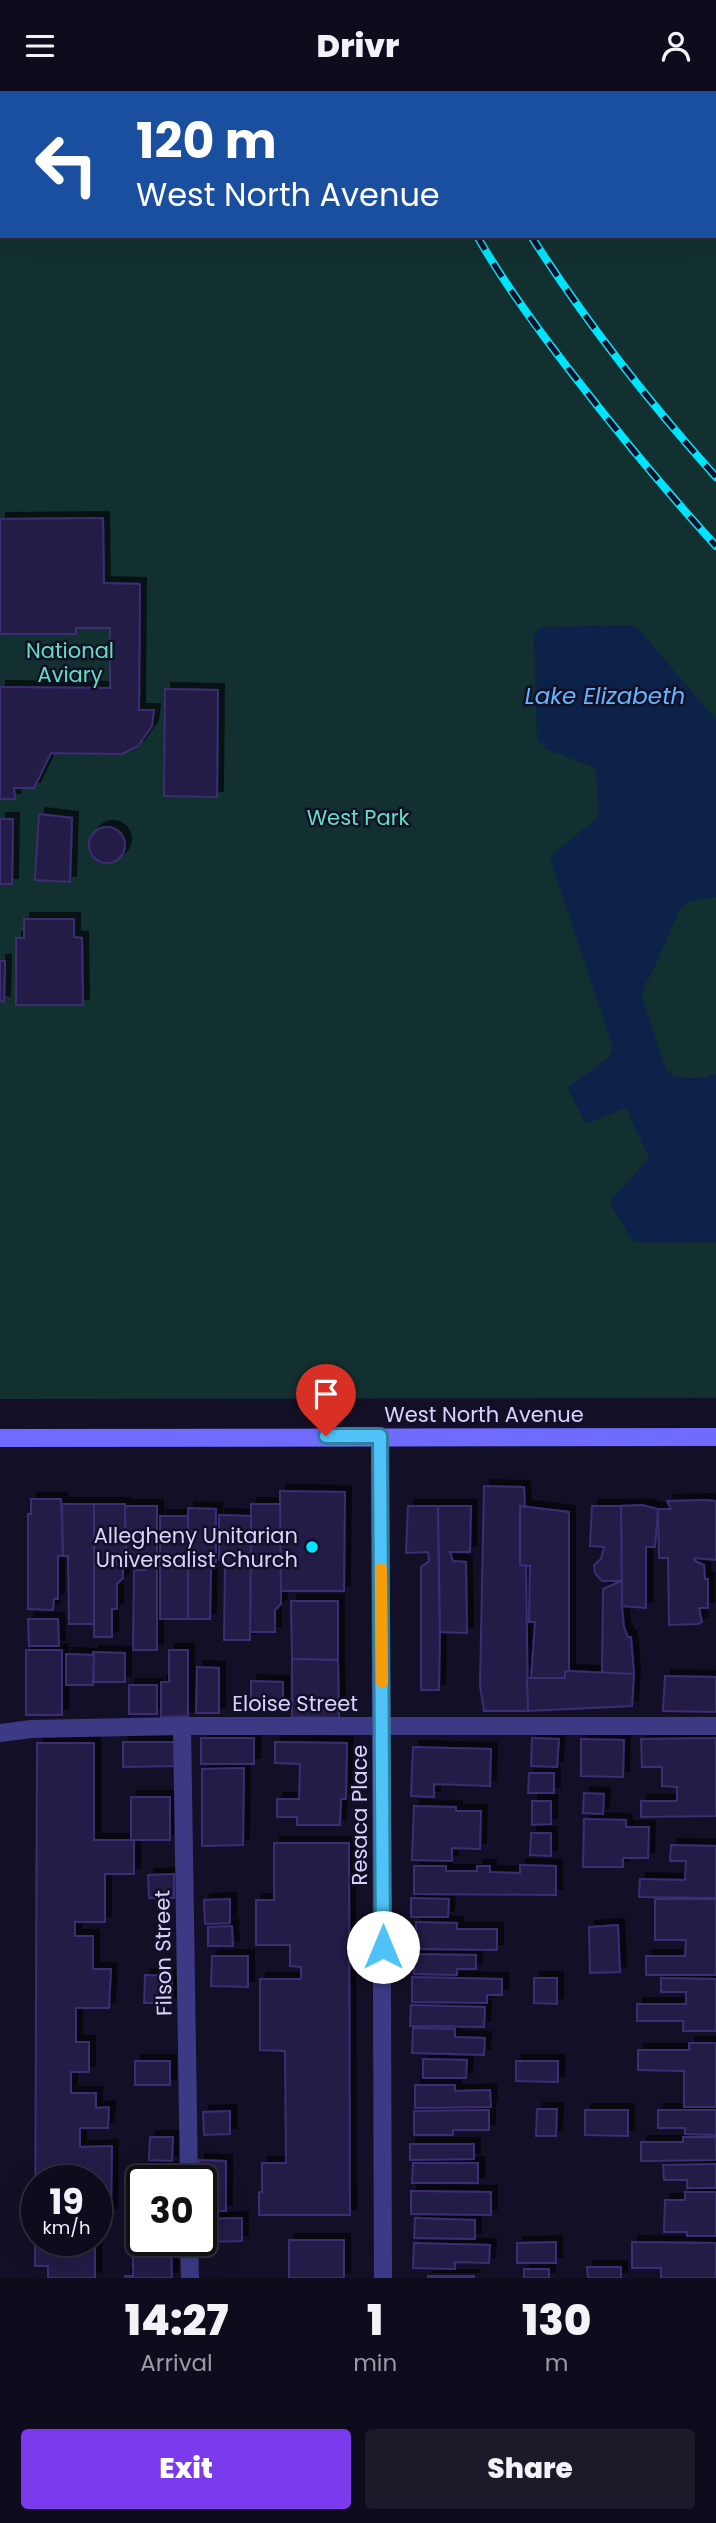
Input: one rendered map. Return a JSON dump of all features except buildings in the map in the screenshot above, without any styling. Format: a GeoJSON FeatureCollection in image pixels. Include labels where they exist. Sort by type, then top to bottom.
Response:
{"type":"FeatureCollection","features":[{"type":"Feature","properties":{"kind":"main road","name":"West North Avenue"},"geometry":{"type":"LineString","coordinates":[[0,1438],[716,1437]]}},
{"type":"Feature","properties":{"kind":"street","name":"Resaca Place"},"geometry":{"type":"LineString","coordinates":[[380,1436],[383,2278]]}},
{"type":"Feature","properties":{"kind":"street"},"geometry":{"type":"LineString","coordinates":[[0,1438],[0,1445]]}},
{"type":"Feature","properties":{"kind":"street","name":"Eloise Street"},"geometry":{"type":"LineString","coordinates":[[0,1733],[32,1728],[182,1726],[716,1726]]}},
{"type":"Feature","properties":{"kind":"street","name":"Filson Street"},"geometry":{"type":"LineString","coordinates":[[182,1726],[188,2165]]}},
{"type":"Feature","properties":{"kind":"street"},"geometry":{"type":"LineString","coordinates":[[189,2256],[190,2278]]}},
{"type":"Feature","properties":{"kind":"green space","name":"West Park"},"geometry":{"type":"Polygon","coordinates":[[[0,238],[716,238],[716,1398],[0,1399],[0,238]]]}},
{"type":"Feature","properties":{"kind":"water","name":"Lake Elizabeth"},"geometry":{"type":"Polygon","coordinates":[[[544,627],[637,627],[716,720],[716,897],[687,902],[680,909],[645,983],[642,998],[666,1069],[674,1076],[685,1078],[716,1075],[716,1242],[640,1243],[632,1240],[611,1205],[611,1200],[649,1158],[626,1108],[586,1124],[567,1088],[608,1058],[613,1048],[550,859],[596,819],[599,812],[596,772],[593,767],[546,749],[537,740],[534,636],[539,628],[544,627]]]}},
{"type":"Feature","properties":{"kind":"railway"},"geometry":{"type":"LineString","coordinates":[[478,238],[512,292],[565,364],[611,423],[716,546]]}},
{"type":"Feature","properties":{"kind":"railway"},"geometry":{"type":"LineString","coordinates":[[532,238],[573,299],[619,360],[666,420],[716,477]]}},
{"type":"Feature","properties":{"kind":"slow traffic"},"geometry":{"type":"LineString","coordinates":[[381,1569],[382,1682]]}},
{"type":"Feature","properties":{"kind":"place","name":"Allegheny Unitarian Universalist Church"},"geometry":{"type":"Point","coordinates":[312,1547]}},
{"type":"Feature","properties":{"kind":"route"},"geometry":{"type":"LineString","coordinates":[[326,1436],[380,1436],[383,1947]]}},
{"type":"Feature","properties":{"kind":"park label","name":"National Aviary"},"geometry":{"type":"Point","coordinates":[70,662]}}]}
